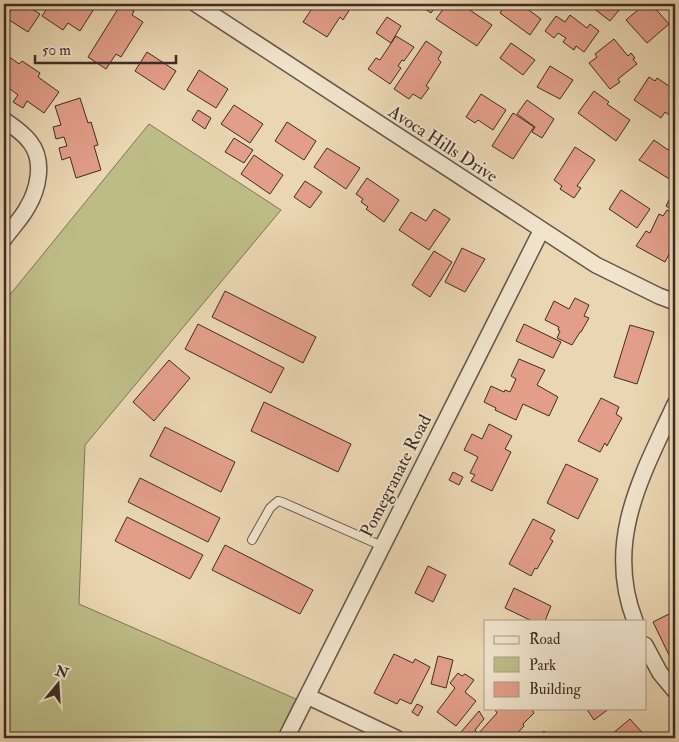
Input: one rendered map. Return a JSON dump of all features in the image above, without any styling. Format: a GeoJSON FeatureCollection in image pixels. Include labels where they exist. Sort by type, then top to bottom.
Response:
{"type":"FeatureCollection","features":[{"type":"Feature","properties":{"kind":"street","name":"Avoca Hills Drive"},"geometry":{"type":"LineString","coordinates":[[196,4],[596,265],[675,302]]}},
{"type":"Feature","properties":{"kind":"street"},"geometry":{"type":"LineString","coordinates":[[4,120],[31,143],[39,163],[34,195],[27,209],[4,239]]}},
{"type":"Feature","properties":{"kind":"street","name":"Pomegranate Road"},"geometry":{"type":"LineString","coordinates":[[286,738],[541,230]]}},
{"type":"Feature","properties":{"kind":"street"},"geometry":{"type":"LineString","coordinates":[[635,620],[626,596],[623,568],[628,514],[651,456],[675,404]]}},
{"type":"Feature","properties":{"kind":"street"},"geometry":{"type":"LineString","coordinates":[[646,647],[660,673],[675,691]]}},
{"type":"Feature","properties":{"kind":"street"},"geometry":{"type":"LineString","coordinates":[[307,696],[396,738]]}},
{"type":"Feature","properties":{"kind":"lane"},"geometry":{"type":"LineString","coordinates":[[252,540],[270,508],[278,501],[382,546]]}},
{"type":"Feature","properties":{"kind":"green space"},"geometry":{"type":"Polygon","coordinates":[[[149,124],[281,210],[85,445],[79,604],[296,699],[277,738],[4,738],[4,302],[149,124]]]}},
{"type":"Feature","properties":{"kind":"building"},"geometry":{"type":"Polygon","coordinates":[[[15,4],[24,4],[40,14],[28,32],[6,18],[15,4]]]}},
{"type":"Feature","properties":{"kind":"building"},"geometry":{"type":"Polygon","coordinates":[[[50,4],[97,4],[80,31],[68,23],[63,30],[42,16],[50,4]]]}},
{"type":"Feature","properties":{"kind":"building"},"geometry":{"type":"Polygon","coordinates":[[[121,4],[134,11],[132,15],[143,22],[121,57],[116,54],[106,69],[88,57],[121,4]]]}},
{"type":"Feature","properties":{"kind":"building"},"geometry":{"type":"Polygon","coordinates":[[[284,4],[296,4],[292,9],[284,4]]]}},
{"type":"Feature","properties":{"kind":"building"},"geometry":{"type":"Polygon","coordinates":[[[315,4],[342,4],[350,9],[343,20],[340,17],[327,37],[303,22],[315,4]]]}},
{"type":"Feature","properties":{"kind":"building"},"geometry":{"type":"Polygon","coordinates":[[[406,4],[416,4],[413,9],[406,4]]]}},
{"type":"Feature","properties":{"kind":"building"},"geometry":{"type":"Polygon","coordinates":[[[418,4],[437,4],[431,13],[418,4]]]}},
{"type":"Feature","properties":{"kind":"building"},"geometry":{"type":"Polygon","coordinates":[[[447,4],[461,4],[492,25],[477,46],[436,19],[447,4]]]}},
{"type":"Feature","properties":{"kind":"building"},"geometry":{"type":"Polygon","coordinates":[[[506,4],[529,4],[526,8],[541,19],[530,35],[500,13],[506,4]]]}},
{"type":"Feature","properties":{"kind":"building"},"geometry":{"type":"Polygon","coordinates":[[[588,4],[624,4],[610,21],[588,4]]]}},
{"type":"Feature","properties":{"kind":"building"},"geometry":{"type":"Polygon","coordinates":[[[645,4],[651,4],[669,24],[647,43],[626,20],[645,4]]]}},
{"type":"Feature","properties":{"kind":"building"},"geometry":{"type":"Polygon","coordinates":[[[570,15],[587,28],[590,24],[599,31],[584,52],[576,46],[574,50],[563,42],[566,38],[558,33],[554,38],[545,31],[556,16],[565,22],[570,15]]]}},
{"type":"Feature","properties":{"kind":"building"},"geometry":{"type":"Polygon","coordinates":[[[387,17],[401,26],[391,43],[376,33],[387,17]]]}},
{"type":"Feature","properties":{"kind":"building"},"geometry":{"type":"Polygon","coordinates":[[[396,36],[414,47],[398,66],[401,68],[390,84],[368,69],[376,58],[380,60],[396,36]]]}},
{"type":"Feature","properties":{"kind":"building"},"geometry":{"type":"Polygon","coordinates":[[[614,39],[628,56],[631,53],[637,64],[618,79],[620,82],[610,89],[589,63],[597,57],[595,54],[614,39]]]}},
{"type":"Feature","properties":{"kind":"building"},"geometry":{"type":"Polygon","coordinates":[[[426,41],[442,52],[438,59],[441,62],[426,86],[429,88],[421,99],[413,94],[409,99],[394,89],[426,41]]]}},
{"type":"Feature","properties":{"kind":"building"},"geometry":{"type":"Polygon","coordinates":[[[511,43],[535,60],[523,75],[500,58],[511,43]]]}},
{"type":"Feature","properties":{"kind":"building"},"geometry":{"type":"Polygon","coordinates":[[[147,52],[176,71],[164,90],[135,71],[147,52]]]}},
{"type":"Feature","properties":{"kind":"building"},"geometry":{"type":"Polygon","coordinates":[[[4,53],[19,64],[22,61],[40,73],[38,77],[59,92],[44,113],[27,101],[23,108],[13,102],[18,95],[10,89],[4,95],[4,53]]]}},
{"type":"Feature","properties":{"kind":"building"},"geometry":{"type":"Polygon","coordinates":[[[550,66],[573,80],[560,99],[537,87],[550,66]]]}},
{"type":"Feature","properties":{"kind":"building"},"geometry":{"type":"Polygon","coordinates":[[[199,70],[228,89],[216,108],[187,90],[199,70]]]}},
{"type":"Feature","properties":{"kind":"building"},"geometry":{"type":"Polygon","coordinates":[[[649,77],[655,81],[657,78],[672,88],[670,90],[675,93],[675,119],[665,112],[661,118],[634,100],[649,77]]]}},
{"type":"Feature","properties":{"kind":"building"},"geometry":{"type":"Polygon","coordinates":[[[594,91],[609,102],[607,104],[630,120],[616,141],[578,113],[594,91]]]}},
{"type":"Feature","properties":{"kind":"building"},"geometry":{"type":"Polygon","coordinates":[[[481,94],[506,110],[493,130],[478,120],[475,123],[466,117],[481,94]]]}},
{"type":"Feature","properties":{"kind":"building"},"geometry":{"type":"Polygon","coordinates":[[[80,98],[88,123],[91,122],[98,145],[94,146],[101,170],[76,178],[70,157],[62,160],[59,148],[67,146],[64,137],[56,139],[53,127],[61,125],[55,106],[80,98]]]}},
{"type":"Feature","properties":{"kind":"building"},"geometry":{"type":"Polygon","coordinates":[[[527,100],[554,119],[542,138],[532,132],[535,127],[517,114],[527,100]]]}},
{"type":"Feature","properties":{"kind":"building"},"geometry":{"type":"Polygon","coordinates":[[[234,105],[263,124],[250,143],[221,124],[234,105]]]}},
{"type":"Feature","properties":{"kind":"building"},"geometry":{"type":"Polygon","coordinates":[[[198,110],[211,118],[205,129],[192,120],[198,110]]]}},
{"type":"Feature","properties":{"kind":"building"},"geometry":{"type":"Polygon","coordinates":[[[513,113],[534,127],[513,159],[492,146],[513,113]]]}},
{"type":"Feature","properties":{"kind":"building"},"geometry":{"type":"Polygon","coordinates":[[[287,122],[316,141],[304,160],[275,141],[287,122]]]}},
{"type":"Feature","properties":{"kind":"building"},"geometry":{"type":"Polygon","coordinates":[[[234,138],[253,150],[244,163],[225,152],[234,138]]]}},
{"type":"Feature","properties":{"kind":"building"},"geometry":{"type":"Polygon","coordinates":[[[654,140],[668,150],[675,140],[675,174],[671,180],[639,160],[654,140]]]}},
{"type":"Feature","properties":{"kind":"building"},"geometry":{"type":"Polygon","coordinates":[[[575,147],[595,160],[577,186],[581,188],[574,198],[560,189],[562,186],[554,180],[575,147]]]}},
{"type":"Feature","properties":{"kind":"building"},"geometry":{"type":"Polygon","coordinates":[[[327,148],[360,168],[346,189],[314,167],[327,148]]]}},
{"type":"Feature","properties":{"kind":"building"},"geometry":{"type":"Polygon","coordinates":[[[254,155],[283,175],[270,194],[241,174],[254,155]]]}},
{"type":"Feature","properties":{"kind":"building"},"geometry":{"type":"Polygon","coordinates":[[[367,178],[399,200],[384,222],[366,209],[368,207],[361,202],[363,199],[356,194],[367,178]]]}},
{"type":"Feature","properties":{"kind":"building"},"geometry":{"type":"Polygon","coordinates":[[[305,181],[322,192],[310,208],[294,197],[305,181]]]}},
{"type":"Feature","properties":{"kind":"building"},"geometry":{"type":"Polygon","coordinates":[[[621,190],[650,209],[637,228],[609,209],[621,190]]]}},
{"type":"Feature","properties":{"kind":"building"},"geometry":{"type":"Polygon","coordinates":[[[670,198],[675,200],[675,211],[666,206],[670,198]]]}},
{"type":"Feature","properties":{"kind":"building"},"geometry":{"type":"Polygon","coordinates":[[[434,209],[450,219],[429,250],[399,230],[411,212],[426,221],[434,209]]]}},
{"type":"Feature","properties":{"kind":"building"},"geometry":{"type":"Polygon","coordinates":[[[667,210],[675,214],[675,250],[672,249],[665,262],[636,246],[646,231],[650,233],[659,214],[663,216],[667,210]]]}},
{"type":"Feature","properties":{"kind":"building"},"geometry":{"type":"Polygon","coordinates":[[[462,248],[485,259],[465,292],[445,282],[462,248]]]}},
{"type":"Feature","properties":{"kind":"building"},"geometry":{"type":"Polygon","coordinates":[[[434,251],[452,262],[430,297],[412,285],[434,251]]]}},
{"type":"Feature","properties":{"kind":"building"},"geometry":{"type":"Polygon","coordinates":[[[225,291],[316,337],[303,363],[212,317],[225,291]]]}},
{"type":"Feature","properties":{"kind":"building"},"geometry":{"type":"Polygon","coordinates":[[[575,298],[589,305],[584,316],[589,318],[572,345],[557,338],[560,331],[558,330],[559,327],[545,320],[554,301],[569,309],[575,298]]]}},
{"type":"Feature","properties":{"kind":"building"},"geometry":{"type":"Polygon","coordinates":[[[198,324],[284,368],[271,393],[185,349],[198,324]]]}},
{"type":"Feature","properties":{"kind":"building"},"geometry":{"type":"Polygon","coordinates":[[[524,324],[561,342],[553,358],[516,341],[524,324]]]}},
{"type":"Feature","properties":{"kind":"building"},"geometry":{"type":"Polygon","coordinates":[[[630,325],[654,332],[637,384],[614,377],[630,325]]]}},
{"type":"Feature","properties":{"kind":"building"},"geometry":{"type":"Polygon","coordinates":[[[519,359],[545,370],[537,385],[558,397],[549,416],[523,404],[516,420],[495,410],[496,408],[484,402],[491,386],[504,392],[505,390],[510,392],[516,379],[511,376],[519,359]]]}},
{"type":"Feature","properties":{"kind":"building"},"geometry":{"type":"Polygon","coordinates":[[[169,360],[190,378],[154,421],[133,402],[169,360]]]}},
{"type":"Feature","properties":{"kind":"building"},"geometry":{"type":"Polygon","coordinates":[[[601,398],[619,407],[616,414],[622,418],[607,446],[605,443],[600,452],[578,441],[601,398]]]}},
{"type":"Feature","properties":{"kind":"building"},"geometry":{"type":"Polygon","coordinates":[[[264,402],[351,444],[338,472],[251,431],[264,402]]]}},
{"type":"Feature","properties":{"kind":"building"},"geometry":{"type":"Polygon","coordinates":[[[489,424],[512,436],[505,449],[511,452],[492,491],[471,481],[475,475],[470,473],[478,457],[464,450],[472,434],[482,439],[489,424]]]}},
{"type":"Feature","properties":{"kind":"building"},"geometry":{"type":"Polygon","coordinates":[[[165,427],[235,462],[221,492],[150,456],[165,427]]]}},
{"type":"Feature","properties":{"kind":"building"},"geometry":{"type":"Polygon","coordinates":[[[566,464],[598,479],[578,519],[547,503],[566,464]]]}},
{"type":"Feature","properties":{"kind":"building"},"geometry":{"type":"Polygon","coordinates":[[[453,472],[463,477],[459,485],[449,480],[453,472]]]}},
{"type":"Feature","properties":{"kind":"building"},"geometry":{"type":"Polygon","coordinates":[[[140,478],[220,518],[208,542],[128,502],[140,478]]]}},
{"type":"Feature","properties":{"kind":"building"},"geometry":{"type":"Polygon","coordinates":[[[127,517],[203,555],[190,579],[115,541],[127,517]]]}},
{"type":"Feature","properties":{"kind":"building"},"geometry":{"type":"Polygon","coordinates":[[[533,519],[555,530],[550,539],[553,541],[531,576],[509,564],[533,519]]]}},
{"type":"Feature","properties":{"kind":"building"},"geometry":{"type":"Polygon","coordinates":[[[225,545],[313,590],[300,614],[212,570],[225,545]]]}},
{"type":"Feature","properties":{"kind":"building"},"geometry":{"type":"Polygon","coordinates":[[[428,566],[446,575],[433,602],[415,593],[428,566]]]}},
{"type":"Feature","properties":{"kind":"building"},"geometry":{"type":"Polygon","coordinates":[[[514,588],[551,606],[545,620],[530,620],[505,608],[514,588]]]}},
{"type":"Feature","properties":{"kind":"building"},"geometry":{"type":"Polygon","coordinates":[[[673,612],[675,617],[675,655],[670,657],[653,622],[673,612]]]}},
{"type":"Feature","properties":{"kind":"building"},"geometry":{"type":"Polygon","coordinates":[[[394,654],[413,663],[415,659],[430,667],[411,704],[400,699],[397,704],[374,693],[394,654]]]}},
{"type":"Feature","properties":{"kind":"building"},"geometry":{"type":"Polygon","coordinates":[[[438,656],[453,660],[446,688],[431,684],[438,656]]]}},
{"type":"Feature","properties":{"kind":"building"},"geometry":{"type":"Polygon","coordinates":[[[458,673],[462,676],[465,674],[474,680],[465,692],[476,701],[456,726],[437,712],[455,688],[450,683],[458,673]]]}},
{"type":"Feature","properties":{"kind":"building"},"geometry":{"type":"Polygon","coordinates":[[[417,704],[423,707],[418,716],[412,712],[417,704]]]}},
{"type":"Feature","properties":{"kind":"building"},"geometry":{"type":"Polygon","coordinates":[[[495,710],[532,710],[534,713],[513,738],[456,738],[479,711],[484,719],[475,730],[478,734],[497,713],[495,710]]]}},
{"type":"Feature","properties":{"kind":"building"},"geometry":{"type":"Polygon","coordinates":[[[587,710],[607,710],[594,720],[587,710]]]}},
{"type":"Feature","properties":{"kind":"building"},"geometry":{"type":"Polygon","coordinates":[[[630,719],[647,738],[607,738],[630,719]]]}},
{"type":"Feature","properties":{"kind":"building"},"geometry":{"type":"Polygon","coordinates":[[[544,731],[550,738],[536,738],[544,731]]]}}]}
